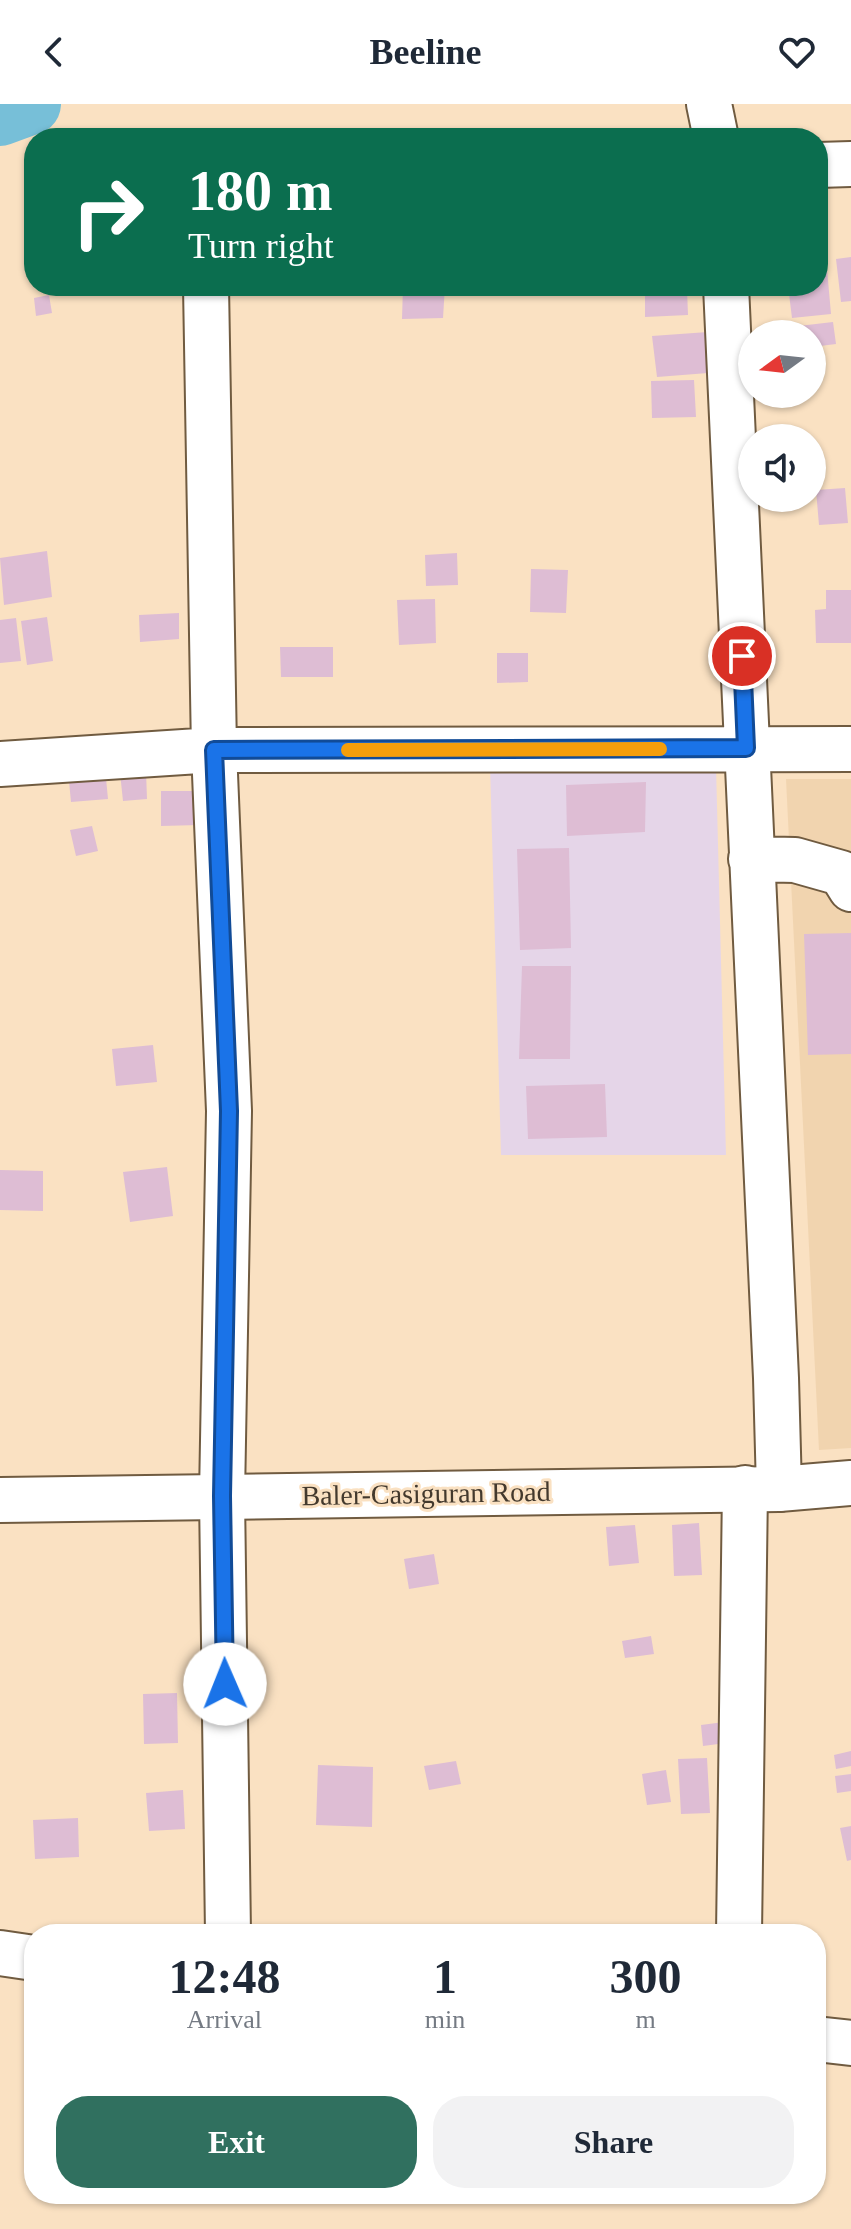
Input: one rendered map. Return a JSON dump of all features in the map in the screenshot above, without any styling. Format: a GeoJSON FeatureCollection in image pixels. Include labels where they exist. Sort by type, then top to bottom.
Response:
{"type":"FeatureCollection","features":[{"type":"Feature","properties":{"kind":"street"},"geometry":{"type":"LineString","coordinates":[[709,104],[714,128]]}},
{"type":"Feature","properties":{"kind":"street"},"geometry":{"type":"LineString","coordinates":[[828,165],[851,164]]}},
{"type":"Feature","properties":{"kind":"street"},"geometry":{"type":"LineString","coordinates":[[206,296],[214,750],[229,1111],[222,1496],[228,1924]]}},
{"type":"Feature","properties":{"kind":"street"},"geometry":{"type":"LineString","coordinates":[[726,296],[776,1378],[762,1489],[740,1924]]}},
{"type":"Feature","properties":{"kind":"street"},"geometry":{"type":"LineString","coordinates":[[0,764],[214,750],[851,749]]}},
{"type":"Feature","properties":{"kind":"street"},"geometry":{"type":"LineString","coordinates":[[751,859],[795,860],[841,873],[850,887]]}},
{"type":"Feature","properties":{"kind":"street","name":"Baler-Casiguran Road"},"geometry":{"type":"LineString","coordinates":[[0,1500],[762,1489],[851,1483]]}},
{"type":"Feature","properties":{"kind":"street"},"geometry":{"type":"LineString","coordinates":[[0,1953],[24,1957]]}},
{"type":"Feature","properties":{"kind":"street"},"geometry":{"type":"LineString","coordinates":[[826,2040],[851,2043]]}},
{"type":"Feature","properties":{"kind":"shaded area"},"geometry":{"type":"Polygon","coordinates":[[[490,765],[716,767],[726,1155],[501,1155],[490,765]]]}},
{"type":"Feature","properties":{"kind":"shaded area"},"geometry":{"type":"Polygon","coordinates":[[[786,779],[851,779],[851,1448],[819,1450],[786,779]]]}},
{"type":"Feature","properties":{"kind":"building"},"geometry":{"type":"Polygon","coordinates":[[[851,257],[851,301],[841,302],[836,259],[851,257]]]}},
{"type":"Feature","properties":{"kind":"building"},"geometry":{"type":"Polygon","coordinates":[[[828,280],[831,314],[792,318],[789,296],[828,296],[828,280]]]}},
{"type":"Feature","properties":{"kind":"building"},"geometry":{"type":"Polygon","coordinates":[[[49,296],[52,313],[36,316],[34,298],[49,296]]]}},
{"type":"Feature","properties":{"kind":"building"},"geometry":{"type":"Polygon","coordinates":[[[403,296],[444,296],[443,318],[402,319],[403,296]]]}},
{"type":"Feature","properties":{"kind":"building"},"geometry":{"type":"Polygon","coordinates":[[[645,296],[687,296],[688,315],[645,317],[645,296]]]}},
{"type":"Feature","properties":{"kind":"building"},"geometry":{"type":"Polygon","coordinates":[[[833,322],[836,344],[826,345],[826,323],[833,322]]]}},
{"type":"Feature","properties":{"kind":"building"},"geometry":{"type":"Polygon","coordinates":[[[708,332],[708,373],[657,377],[652,336],[708,332]]]}},
{"type":"Feature","properties":{"kind":"building"},"geometry":{"type":"Polygon","coordinates":[[[694,380],[696,417],[652,418],[651,381],[694,380]]]}},
{"type":"Feature","properties":{"kind":"building"},"geometry":{"type":"Polygon","coordinates":[[[845,488],[848,523],[819,525],[818,512],[826,512],[826,489],[845,488]]]}},
{"type":"Feature","properties":{"kind":"building"},"geometry":{"type":"Polygon","coordinates":[[[47,551],[52,597],[4,605],[0,558],[47,551]]]}},
{"type":"Feature","properties":{"kind":"building"},"geometry":{"type":"Polygon","coordinates":[[[457,553],[458,585],[426,586],[425,555],[457,553]]]}},
{"type":"Feature","properties":{"kind":"building"},"geometry":{"type":"Polygon","coordinates":[[[531,569],[568,570],[566,613],[530,612],[531,569]]]}},
{"type":"Feature","properties":{"kind":"building"},"geometry":{"type":"Polygon","coordinates":[[[826,590],[851,590],[851,643],[816,643],[815,610],[826,609],[826,590]]]}},
{"type":"Feature","properties":{"kind":"building"},"geometry":{"type":"Polygon","coordinates":[[[435,599],[436,643],[399,645],[397,600],[435,599]]]}},
{"type":"Feature","properties":{"kind":"building"},"geometry":{"type":"Polygon","coordinates":[[[179,613],[179,639],[140,642],[139,615],[179,613]]]}},
{"type":"Feature","properties":{"kind":"building"},"geometry":{"type":"Polygon","coordinates":[[[47,617],[53,661],[27,665],[21,621],[47,617]]]}},
{"type":"Feature","properties":{"kind":"building"},"geometry":{"type":"Polygon","coordinates":[[[16,618],[21,661],[0,663],[0,620],[16,618]]]}},
{"type":"Feature","properties":{"kind":"building"},"geometry":{"type":"Polygon","coordinates":[[[280,647],[333,647],[333,677],[281,677],[280,647]]]}},
{"type":"Feature","properties":{"kind":"building"},"geometry":{"type":"Polygon","coordinates":[[[497,653],[528,653],[528,682],[497,683],[497,653]]]}},
{"type":"Feature","properties":{"kind":"building"},"geometry":{"type":"Polygon","coordinates":[[[105,768],[108,799],[71,802],[68,771],[105,768]]]}},
{"type":"Feature","properties":{"kind":"building"},"geometry":{"type":"Polygon","coordinates":[[[146,771],[147,799],[123,801],[120,773],[146,771]]]}},
{"type":"Feature","properties":{"kind":"building"},"geometry":{"type":"Polygon","coordinates":[[[646,782],[645,832],[567,836],[566,785],[646,782]]]}},
{"type":"Feature","properties":{"kind":"building"},"geometry":{"type":"Polygon","coordinates":[[[161,791],[199,791],[199,825],[161,826],[161,791]]]}},
{"type":"Feature","properties":{"kind":"building"},"geometry":{"type":"Polygon","coordinates":[[[92,826],[98,851],[76,856],[70,830],[92,826]]]}},
{"type":"Feature","properties":{"kind":"building"},"geometry":{"type":"Polygon","coordinates":[[[569,848],[571,948],[520,950],[517,849],[569,848]]]}},
{"type":"Feature","properties":{"kind":"building"},"geometry":{"type":"Polygon","coordinates":[[[851,933],[851,1054],[808,1055],[804,934],[851,933]]]}},
{"type":"Feature","properties":{"kind":"building"},"geometry":{"type":"Polygon","coordinates":[[[522,966],[571,966],[570,1059],[519,1059],[522,966]]]}},
{"type":"Feature","properties":{"kind":"building"},"geometry":{"type":"Polygon","coordinates":[[[153,1045],[157,1082],[116,1086],[112,1049],[153,1045]]]}},
{"type":"Feature","properties":{"kind":"building"},"geometry":{"type":"Polygon","coordinates":[[[605,1084],[607,1137],[528,1139],[526,1086],[605,1084]]]}},
{"type":"Feature","properties":{"kind":"building"},"geometry":{"type":"Polygon","coordinates":[[[167,1167],[173,1216],[130,1222],[123,1172],[167,1167]]]}},
{"type":"Feature","properties":{"kind":"building"},"geometry":{"type":"Polygon","coordinates":[[[0,1170],[43,1171],[43,1211],[0,1210],[0,1170]]]}},
{"type":"Feature","properties":{"kind":"building"},"geometry":{"type":"Polygon","coordinates":[[[699,1523],[702,1575],[674,1576],[672,1525],[699,1523]]]}},
{"type":"Feature","properties":{"kind":"building"},"geometry":{"type":"Polygon","coordinates":[[[635,1525],[639,1563],[609,1566],[606,1527],[635,1525]]]}},
{"type":"Feature","properties":{"kind":"building"},"geometry":{"type":"Polygon","coordinates":[[[434,1554],[439,1584],[409,1589],[404,1559],[434,1554]]]}},
{"type":"Feature","properties":{"kind":"building"},"geometry":{"type":"Polygon","coordinates":[[[651,1636],[654,1654],[625,1658],[622,1641],[651,1636]]]}},
{"type":"Feature","properties":{"kind":"building"},"geometry":{"type":"Polygon","coordinates":[[[177,1693],[178,1743],[144,1744],[143,1694],[177,1693]]]}},
{"type":"Feature","properties":{"kind":"building"},"geometry":{"type":"Polygon","coordinates":[[[724,1722],[726,1743],[703,1746],[701,1725],[724,1722]]]}},
{"type":"Feature","properties":{"kind":"building"},"geometry":{"type":"Polygon","coordinates":[[[851,1751],[851,1766],[836,1769],[834,1755],[851,1751]]]}},
{"type":"Feature","properties":{"kind":"building"},"geometry":{"type":"Polygon","coordinates":[[[707,1758],[710,1813],[681,1814],[678,1759],[707,1758]]]}},
{"type":"Feature","properties":{"kind":"building"},"geometry":{"type":"Polygon","coordinates":[[[456,1761],[461,1784],[429,1790],[424,1766],[456,1761]]]}},
{"type":"Feature","properties":{"kind":"building"},"geometry":{"type":"Polygon","coordinates":[[[318,1765],[373,1767],[372,1827],[316,1825],[318,1765]]]}},
{"type":"Feature","properties":{"kind":"building"},"geometry":{"type":"Polygon","coordinates":[[[666,1770],[671,1802],[647,1805],[642,1774],[666,1770]]]}},
{"type":"Feature","properties":{"kind":"building"},"geometry":{"type":"Polygon","coordinates":[[[851,1774],[851,1791],[837,1793],[835,1776],[851,1774]]]}},
{"type":"Feature","properties":{"kind":"building"},"geometry":{"type":"Polygon","coordinates":[[[183,1790],[185,1829],[149,1831],[146,1793],[183,1790]]]}},
{"type":"Feature","properties":{"kind":"building"},"geometry":{"type":"Polygon","coordinates":[[[78,1818],[79,1857],[35,1859],[33,1820],[78,1818]]]}},
{"type":"Feature","properties":{"kind":"building"},"geometry":{"type":"Polygon","coordinates":[[[851,1826],[851,1860],[847,1861],[840,1828],[851,1826]]]}},
{"type":"Feature","properties":{"kind":"waterway"},"geometry":{"type":"LineString","coordinates":[[0,115],[30,104]]}},
{"type":"Feature","properties":{"kind":"slow traffic"},"geometry":{"type":"LineString","coordinates":[[348,750],[660,749]]}},
{"type":"Feature","properties":{"kind":"route"},"geometry":{"type":"LineString","coordinates":[[225,1684],[222,1496],[229,1111],[214,750],[746,748],[742,656]]}}]}
